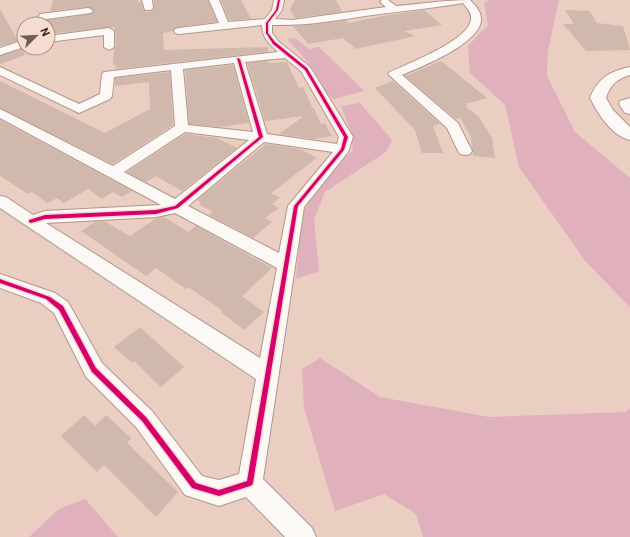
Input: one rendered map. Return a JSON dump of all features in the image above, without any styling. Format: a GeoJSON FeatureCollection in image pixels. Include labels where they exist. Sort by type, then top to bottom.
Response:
{"type":"FeatureCollection","features":[{"type":"Feature","properties":{"kind":"main road"},"geometry":{"type":"LineString","coordinates":[[627,130],[606,114],[598,98],[606,81],[630,70]]}},
{"type":"Feature","properties":{"kind":"street"},"geometry":{"type":"LineString","coordinates":[[214,0],[225,26]]}},
{"type":"Feature","properties":{"kind":"street"},"geometry":{"type":"LineString","coordinates":[[250,483],[296,206],[343,149],[346,136],[306,69],[274,43],[267,33],[267,23],[277,10],[279,0]]}},
{"type":"Feature","properties":{"kind":"street"},"geometry":{"type":"LineString","coordinates":[[383,0],[394,9]]}},
{"type":"Feature","properties":{"kind":"street"},"geometry":{"type":"LineString","coordinates":[[180,31],[258,22],[292,23],[394,9],[424,8],[466,0],[475,12],[476,22],[471,31],[453,45],[432,58],[394,74],[453,126],[465,151]]}},
{"type":"Feature","properties":{"kind":"street"},"geometry":{"type":"LineString","coordinates":[[44,16],[88,11]]}},
{"type":"Feature","properties":{"kind":"street"},"geometry":{"type":"LineString","coordinates":[[56,38],[108,31],[109,47]]}},
{"type":"Feature","properties":{"kind":"street"},"geometry":{"type":"LineString","coordinates":[[0,52],[16,46]]}},
{"type":"Feature","properties":{"kind":"street"},"geometry":{"type":"LineString","coordinates":[[0,70],[79,109],[106,96],[108,74],[288,54]]}},
{"type":"Feature","properties":{"kind":"street"},"geometry":{"type":"LineString","coordinates":[[238,59],[261,137]]}},
{"type":"Feature","properties":{"kind":"street"},"geometry":{"type":"LineString","coordinates":[[177,67],[182,128]]}},
{"type":"Feature","properties":{"kind":"street"},"geometry":{"type":"LineString","coordinates":[[630,102],[625,104],[630,110]]}},
{"type":"Feature","properties":{"kind":"street"},"geometry":{"type":"LineString","coordinates":[[0,113],[287,266]]}},
{"type":"Feature","properties":{"kind":"street"},"geometry":{"type":"LineString","coordinates":[[113,173],[182,128],[261,137],[343,149]]}},
{"type":"Feature","properties":{"kind":"street"},"geometry":{"type":"LineString","coordinates":[[31,221],[45,217],[156,212],[176,207],[261,137]]}},
{"type":"Feature","properties":{"kind":"street"},"geometry":{"type":"LineString","coordinates":[[0,201],[268,375]]}},
{"type":"Feature","properties":{"kind":"street"},"geometry":{"type":"LineString","coordinates":[[0,281],[48,298],[61,308],[94,370],[144,419],[194,486],[219,493],[250,483]]}},
{"type":"Feature","properties":{"kind":"street"},"geometry":{"type":"LineString","coordinates":[[250,483],[303,537]]}},
{"type":"Feature","properties":{"kind":"shaded area"},"geometry":{"type":"Polygon","coordinates":[[[490,0],[559,0],[548,51],[547,76],[575,132],[630,178],[630,307],[586,262],[519,167],[505,105],[470,73],[468,46],[488,25],[484,3],[490,0]]]}},
{"type":"Feature","properties":{"kind":"shaded area"},"geometry":{"type":"Polygon","coordinates":[[[295,38],[309,49],[319,47],[364,91],[334,99],[328,95],[313,69],[287,39],[295,38]]]}},
{"type":"Feature","properties":{"kind":"shaded area"},"geometry":{"type":"Polygon","coordinates":[[[360,103],[392,140],[386,152],[325,192],[314,219],[319,271],[296,279],[302,215],[318,184],[353,150],[351,132],[341,106],[360,103]]]}},
{"type":"Feature","properties":{"kind":"shaded area"},"geometry":{"type":"Polygon","coordinates":[[[320,358],[380,397],[489,417],[626,412],[630,408],[630,537],[423,537],[416,514],[384,494],[335,511],[304,408],[302,369],[320,358]]]}},
{"type":"Feature","properties":{"kind":"shaded area"},"geometry":{"type":"Polygon","coordinates":[[[85,499],[118,537],[29,537],[59,509],[85,499]]]}},
{"type":"Feature","properties":{"kind":"building"},"geometry":{"type":"Polygon","coordinates":[[[53,0],[138,0],[138,2],[141,2],[145,12],[151,12],[154,9],[154,0],[208,0],[217,22],[179,27],[175,28],[173,31],[163,33],[164,50],[268,47],[268,52],[115,69],[116,65],[113,65],[114,49],[116,47],[115,27],[56,33],[56,19],[91,14],[94,11],[88,7],[50,11],[53,0]]]}},
{"type":"Feature","properties":{"kind":"building"},"geometry":{"type":"Polygon","coordinates":[[[221,0],[241,0],[251,19],[229,20],[221,0]]]}},
{"type":"Feature","properties":{"kind":"building"},"geometry":{"type":"Polygon","coordinates":[[[295,0],[336,0],[342,12],[295,18],[290,9],[295,0]]]}},
{"type":"Feature","properties":{"kind":"building"},"geometry":{"type":"Polygon","coordinates":[[[0,9],[16,37],[16,42],[0,46],[0,9]]]}},
{"type":"Feature","properties":{"kind":"building"},"geometry":{"type":"Polygon","coordinates":[[[424,10],[442,25],[404,31],[415,36],[356,49],[343,38],[308,44],[293,26],[346,20],[348,23],[424,10]]]}},
{"type":"Feature","properties":{"kind":"building"},"geometry":{"type":"Polygon","coordinates":[[[565,10],[589,11],[597,23],[623,26],[630,50],[586,51],[563,24],[574,24],[565,10]]]}},
{"type":"Feature","properties":{"kind":"building"},"geometry":{"type":"Polygon","coordinates":[[[16,51],[16,56],[22,56],[0,64],[0,56],[16,51]]]}},
{"type":"Feature","properties":{"kind":"building"},"geometry":{"type":"Polygon","coordinates":[[[268,61],[268,63],[287,62],[299,88],[303,87],[321,124],[325,123],[332,136],[314,139],[279,134],[304,116],[265,121],[247,63],[268,61]]]}},
{"type":"Feature","properties":{"kind":"building"},"geometry":{"type":"Polygon","coordinates":[[[441,61],[487,98],[465,104],[468,106],[465,106],[479,117],[492,138],[495,158],[473,156],[471,137],[460,118],[456,119],[405,76],[441,61]]]}},
{"type":"Feature","properties":{"kind":"building"},"geometry":{"type":"Polygon","coordinates":[[[233,65],[249,123],[219,127],[189,124],[185,70],[233,65]]]}},
{"type":"Feature","properties":{"kind":"building"},"geometry":{"type":"Polygon","coordinates":[[[170,72],[173,125],[113,164],[0,108],[0,81],[105,133],[150,109],[149,82],[115,86],[115,78],[170,72]]]}},
{"type":"Feature","properties":{"kind":"building"},"geometry":{"type":"Polygon","coordinates":[[[393,81],[440,124],[433,126],[443,153],[422,153],[415,130],[375,88],[393,81]]]}},
{"type":"Feature","properties":{"kind":"building"},"geometry":{"type":"Polygon","coordinates":[[[0,120],[132,191],[122,197],[113,192],[102,199],[88,189],[64,203],[57,198],[47,203],[32,192],[28,194],[0,176],[0,120]]]}},
{"type":"Feature","properties":{"kind":"building"},"geometry":{"type":"Polygon","coordinates":[[[185,134],[217,138],[237,148],[182,191],[156,176],[146,182],[127,172],[185,134]]]}},
{"type":"Feature","properties":{"kind":"building"},"geometry":{"type":"Polygon","coordinates":[[[266,144],[300,149],[317,158],[271,193],[280,198],[272,204],[279,208],[265,218],[272,222],[253,238],[209,215],[213,212],[199,204],[201,203],[197,200],[266,144]]]}},
{"type":"Feature","properties":{"kind":"building"},"geometry":{"type":"Polygon","coordinates":[[[164,217],[188,232],[196,226],[272,268],[242,296],[264,312],[244,330],[221,312],[222,310],[188,287],[186,289],[156,268],[146,276],[81,231],[95,222],[104,221],[130,236],[155,219],[164,217]]]}},
{"type":"Feature","properties":{"kind":"building"},"geometry":{"type":"Polygon","coordinates":[[[140,327],[184,367],[161,387],[134,361],[132,363],[114,347],[140,327]]]}},
{"type":"Feature","properties":{"kind":"building"},"geometry":{"type":"Polygon","coordinates":[[[84,415],[95,426],[106,415],[131,438],[127,443],[178,492],[156,517],[104,465],[97,472],[61,436],[84,415]]]}},
{"type":"Feature","properties":{"kind":"cycle path"},"geometry":{"type":"LineString","coordinates":[[0,281],[48,298],[61,308],[94,370],[144,419],[194,486],[219,493],[250,483],[296,206],[343,149],[346,137],[306,69],[274,43],[267,33],[267,23],[277,10],[279,0]]}},
{"type":"Feature","properties":{"kind":"cycle path"},"geometry":{"type":"LineString","coordinates":[[31,221],[45,217],[156,212],[176,207],[261,137],[238,59]]}}]}
